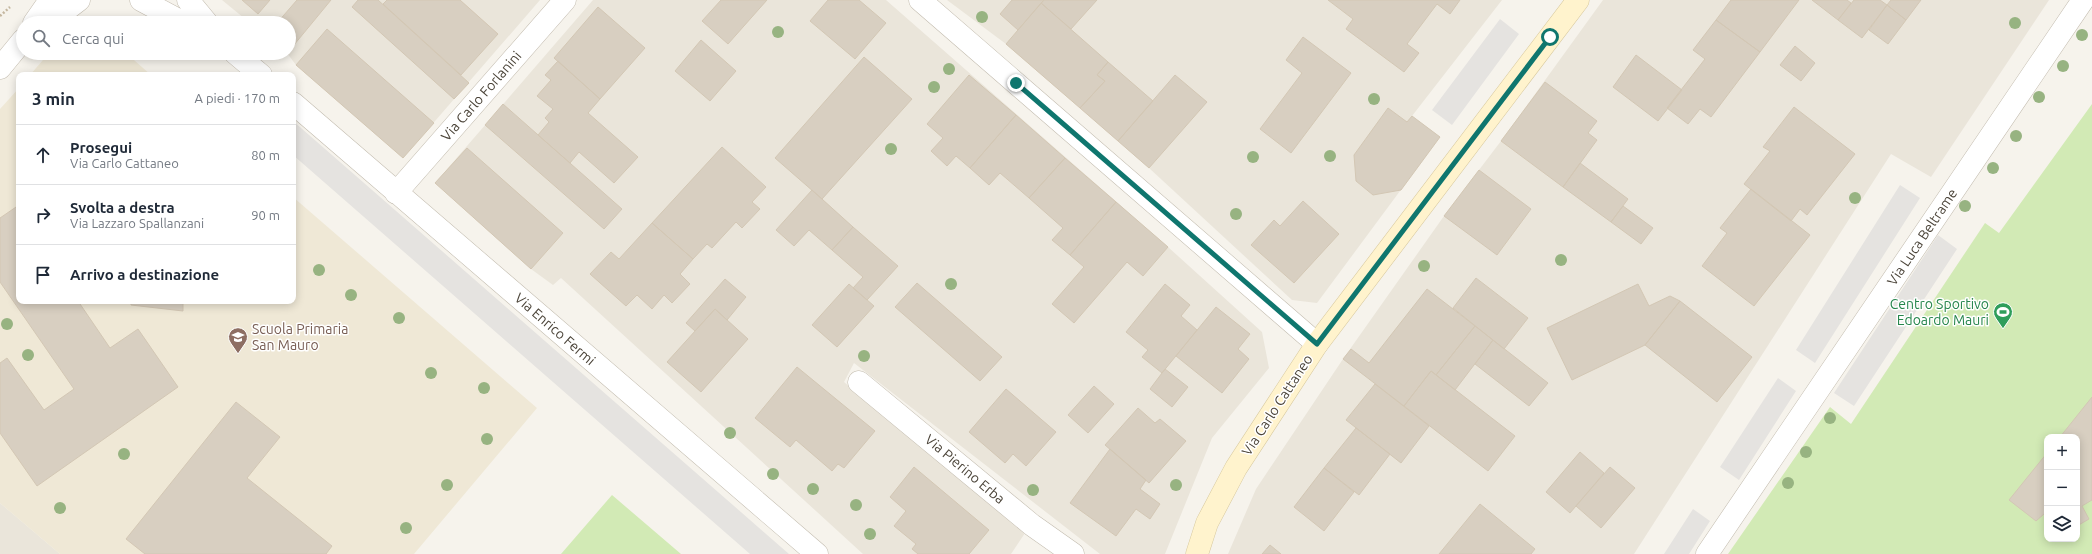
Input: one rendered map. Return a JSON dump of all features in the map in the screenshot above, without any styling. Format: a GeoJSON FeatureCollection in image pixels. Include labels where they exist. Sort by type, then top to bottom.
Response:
{"type":"FeatureCollection","features":[{"type":"Feature","properties":{"kind":"street"},"geometry":{"type":"LineString","coordinates":[[39,16],[50,0]]}},
{"type":"Feature","properties":{"kind":"street"},"geometry":{"type":"LineString","coordinates":[[58,16],[79,0]]}},
{"type":"Feature","properties":{"kind":"street"},"geometry":{"type":"LineString","coordinates":[[141,0],[171,16]]}},
{"type":"Feature","properties":{"kind":"street"},"geometry":{"type":"LineString","coordinates":[[188,0],[201,16]]}},
{"type":"Feature","properties":{"kind":"street","name":"Via Carlo Forlanini"},"geometry":{"type":"LineString","coordinates":[[396,192],[565,0]]}},
{"type":"Feature","properties":{"kind":"street"},"geometry":{"type":"LineString","coordinates":[[920,0],[1317,344]]}},
{"type":"Feature","properties":{"kind":"street","name":"Via Carlo Cattaneo"},"geometry":{"type":"LineString","coordinates":[[1197,554],[1207,524],[1236,468],[1317,344],[1578,0]]}},
{"type":"Feature","properties":{"kind":"street","name":"Via Luca Beltrame"},"geometry":{"type":"LineString","coordinates":[[1707,554],[2083,0]]}},
{"type":"Feature","properties":{"kind":"street"},"geometry":{"type":"LineString","coordinates":[[0,68],[16,50]]}},
{"type":"Feature","properties":{"kind":"street"},"geometry":{"type":"LineString","coordinates":[[243,60],[257,72]]}},
{"type":"Feature","properties":{"kind":"street","name":"Via Enrico Fermi"},"geometry":{"type":"LineString","coordinates":[[296,106],[817,554]]}},
{"type":"Feature","properties":{"kind":"street","name":"Via Pierino Erba"},"geometry":{"type":"LineString","coordinates":[[859,382],[1032,526],[1073,554]]}},
{"type":"Feature","properties":{"kind":"path"},"geometry":{"type":"LineString","coordinates":[[0,16],[11,6]]}},
{"type":"Feature","properties":{"kind":"shaded area"},"geometry":{"type":"Polygon","coordinates":[[[222,0],[540,0],[403,158],[296,65],[292,60],[296,60],[296,16],[241,16],[222,0]]]}},
{"type":"Feature","properties":{"kind":"shaded area"},"geometry":{"type":"Polygon","coordinates":[[[593,0],[886,0],[1168,247],[1262,332],[1269,368],[1212,438],[1165,554],[1100,554],[854,363],[844,382],[1025,533],[1011,554],[863,554],[561,278],[553,285],[531,269],[435,183],[593,0]]]}},
{"type":"Feature","properties":{"kind":"shaded area"},"geometry":{"type":"Polygon","coordinates":[[[947,0],[1502,0],[1412,116],[1440,137],[1317,303],[1292,300],[1149,168],[1006,44],[947,0]]]}},
{"type":"Feature","properties":{"kind":"shaded area"},"geometry":{"type":"Polygon","coordinates":[[[1603,0],[2049,0],[1931,177],[1891,154],[1634,554],[1228,554],[1256,489],[1343,359],[1444,216],[1501,141],[1603,0]]]}},
{"type":"Feature","properties":{"kind":"shaded area"},"geometry":{"type":"Polygon","coordinates":[[[1500,19],[1519,34],[1452,125],[1432,110],[1500,19]]]}},
{"type":"Feature","properties":{"kind":"shaded area"},"geometry":{"type":"Polygon","coordinates":[[[43,60],[134,60],[148,72],[33,72],[43,60]]]}},
{"type":"Feature","properties":{"kind":"shaded area","name":"Scuola Primaria San Mauro"},"geometry":{"type":"Polygon","coordinates":[[[16,91],[16,304],[296,304],[296,200],[537,408],[414,554],[60,554],[0,503],[0,109],[16,91]]]}},
{"type":"Feature","properties":{"kind":"shaded area"},"geometry":{"type":"Polygon","coordinates":[[[296,124],[789,554],[750,554],[296,158],[296,124]]]}},
{"type":"Feature","properties":{"kind":"shaded area"},"geometry":{"type":"Polygon","coordinates":[[[1900,185],[1920,198],[1815,363],[1796,350],[1900,185]]]}},
{"type":"Feature","properties":{"kind":"shaded area"},"geometry":{"type":"Polygon","coordinates":[[[1938,235],[1957,249],[1854,406],[1834,393],[1938,235]]]}},
{"type":"Feature","properties":{"kind":"shaded area"},"geometry":{"type":"Polygon","coordinates":[[[1778,378],[1796,391],[1739,480],[1720,467],[1778,378]]]}},
{"type":"Feature","properties":{"kind":"shaded area"},"geometry":{"type":"Polygon","coordinates":[[[0,503],[60,554],[0,554],[0,503]]]}},
{"type":"Feature","properties":{"kind":"shaded area"},"geometry":{"type":"Polygon","coordinates":[[[1693,509],[1710,521],[1689,554],[1664,554],[1693,509]]]}},
{"type":"Feature","properties":{"kind":"green space","name":"Centro Sportivo Edoardo Mauri"},"geometry":{"type":"Polygon","coordinates":[[[2092,104],[2092,554],[1728,554],[1830,407],[1851,424],[1985,223],[1999,233],[2092,104]]]}},
{"type":"Feature","properties":{"kind":"green space"},"geometry":{"type":"Polygon","coordinates":[[[612,495],[681,554],[561,554],[612,495]]]}},
{"type":"Feature","properties":{"kind":"building"},"geometry":{"type":"Polygon","coordinates":[[[242,0],[270,0],[258,14],[242,0]]]}},
{"type":"Feature","properties":{"kind":"building"},"geometry":{"type":"Polygon","coordinates":[[[297,0],[331,0],[296,42],[296,16],[283,16],[297,0]]]}},
{"type":"Feature","properties":{"kind":"building"},"geometry":{"type":"Polygon","coordinates":[[[358,0],[378,0],[469,83],[454,99],[352,7],[358,0]]]}},
{"type":"Feature","properties":{"kind":"building"},"geometry":{"type":"Polygon","coordinates":[[[387,0],[460,0],[498,34],[461,75],[383,4],[387,0]]]}},
{"type":"Feature","properties":{"kind":"building"},"geometry":{"type":"Polygon","coordinates":[[[721,0],[767,0],[728,44],[702,21],[721,0]]]}},
{"type":"Feature","properties":{"kind":"building"},"geometry":{"type":"Polygon","coordinates":[[[828,0],[859,0],[886,23],[855,59],[810,21],[828,0]]]}},
{"type":"Feature","properties":{"kind":"building"},"geometry":{"type":"Polygon","coordinates":[[[1012,0],[1044,0],[1018,30],[1000,14],[1012,0]]]}},
{"type":"Feature","properties":{"kind":"building"},"geometry":{"type":"Polygon","coordinates":[[[1044,0],[1097,0],[1071,29],[1041,3],[1044,0]]]}},
{"type":"Feature","properties":{"kind":"building"},"geometry":{"type":"Polygon","coordinates":[[[1328,0],[1460,0],[1450,14],[1437,4],[1407,44],[1419,53],[1404,72],[1346,29],[1353,19],[1328,0]]]}},
{"type":"Feature","properties":{"kind":"building"},"geometry":{"type":"Polygon","coordinates":[[[1731,0],[1799,0],[1760,52],[1716,20],[1731,0]]]}},
{"type":"Feature","properties":{"kind":"building"},"geometry":{"type":"Polygon","coordinates":[[[1812,0],[1847,0],[1851,3],[1838,20],[1812,0]]]}},
{"type":"Feature","properties":{"kind":"building"},"geometry":{"type":"Polygon","coordinates":[[[1854,0],[1880,0],[1887,5],[1862,38],[1838,20],[1854,0]]]}},
{"type":"Feature","properties":{"kind":"building"},"geometry":{"type":"Polygon","coordinates":[[[1891,0],[1921,0],[1906,20],[1887,5],[1891,0]]]}},
{"type":"Feature","properties":{"kind":"building"},"geometry":{"type":"Polygon","coordinates":[[[1041,3],[1108,62],[1097,75],[1105,81],[1080,108],[1006,44],[1041,3]]]}},
{"type":"Feature","properties":{"kind":"building"},"geometry":{"type":"Polygon","coordinates":[[[1887,5],[1906,20],[1888,44],[1869,30],[1887,5]]]}},
{"type":"Feature","properties":{"kind":"building"},"geometry":{"type":"Polygon","coordinates":[[[598,7],[645,48],[600,99],[554,58],[598,7]]]}},
{"type":"Feature","properties":{"kind":"building"},"geometry":{"type":"Polygon","coordinates":[[[1716,20],[1760,52],[1711,117],[1700,109],[1688,124],[1667,108],[1705,59],[1693,50],[1716,20]]]}},
{"type":"Feature","properties":{"kind":"building"},"geometry":{"type":"Polygon","coordinates":[[[327,29],[434,123],[403,158],[296,65],[327,29]]]}},
{"type":"Feature","properties":{"kind":"building"},"geometry":{"type":"Polygon","coordinates":[[[1303,37],[1351,73],[1291,153],[1260,129],[1302,73],[1286,60],[1303,37]]]}},
{"type":"Feature","properties":{"kind":"building"},"geometry":{"type":"Polygon","coordinates":[[[701,40],[736,71],[710,101],[675,71],[701,40]]]}},
{"type":"Feature","properties":{"kind":"building"},"geometry":{"type":"Polygon","coordinates":[[[1795,46],[1815,63],[1801,81],[1780,65],[1795,46]]]}},
{"type":"Feature","properties":{"kind":"building"},"geometry":{"type":"Polygon","coordinates":[[[1636,55],[1682,90],[1658,121],[1613,87],[1636,55]]]}},
{"type":"Feature","properties":{"kind":"building"},"geometry":{"type":"Polygon","coordinates":[[[864,57],[912,99],[822,199],[775,158],[864,57]]]}},
{"type":"Feature","properties":{"kind":"building"},"geometry":{"type":"Polygon","coordinates":[[[558,61],[600,99],[588,113],[638,157],[614,183],[579,152],[570,163],[538,135],[549,122],[545,118],[553,109],[537,96],[551,80],[545,75],[558,61]]]}},
{"type":"Feature","properties":{"kind":"building"},"geometry":{"type":"Polygon","coordinates":[[[1108,62],[1153,101],[1118,141],[1080,108],[1105,81],[1097,75],[1108,62]]]}},
{"type":"Feature","properties":{"kind":"building"},"geometry":{"type":"Polygon","coordinates":[[[969,75],[1016,115],[970,168],[956,156],[947,166],[931,151],[943,138],[927,124],[969,75]]]}},
{"type":"Feature","properties":{"kind":"building"},"geometry":{"type":"Polygon","coordinates":[[[1175,75],[1207,102],[1149,168],[1118,141],[1175,75]]]}},
{"type":"Feature","properties":{"kind":"building"},"geometry":{"type":"Polygon","coordinates":[[[1545,82],[1597,121],[1588,133],[1597,140],[1563,187],[1501,141],[1545,82]]]}},
{"type":"Feature","properties":{"kind":"building"},"geometry":{"type":"Polygon","coordinates":[[[503,104],[622,209],[604,229],[485,125],[503,104]]]}},
{"type":"Feature","properties":{"kind":"building"},"geometry":{"type":"Polygon","coordinates":[[[1794,107],[1855,154],[1807,215],[1800,209],[1791,221],[1744,184],[1770,151],[1763,147],[1794,107]]]}},
{"type":"Feature","properties":{"kind":"building"},"geometry":{"type":"Polygon","coordinates":[[[1388,108],[1407,122],[1412,116],[1440,137],[1401,190],[1373,195],[1356,181],[1354,155],[1388,108]]]}},
{"type":"Feature","properties":{"kind":"building"},"geometry":{"type":"Polygon","coordinates":[[[1016,115],[1065,158],[1029,198],[1000,173],[989,185],[970,168],[1016,115]]]}},
{"type":"Feature","properties":{"kind":"building"},"geometry":{"type":"Polygon","coordinates":[[[722,147],[766,187],[752,202],[760,209],[742,228],[736,222],[712,248],[707,244],[693,259],[652,223],[722,147]]]}},
{"type":"Feature","properties":{"kind":"building"},"geometry":{"type":"Polygon","coordinates":[[[467,148],[563,233],[531,269],[435,183],[467,148]]]}},
{"type":"Feature","properties":{"kind":"building"},"geometry":{"type":"Polygon","coordinates":[[[1065,158],[1116,202],[1070,255],[1052,240],[1063,228],[1029,198],[1065,158]]]}},
{"type":"Feature","properties":{"kind":"building"},"geometry":{"type":"Polygon","coordinates":[[[1580,163],[1628,199],[1611,222],[1563,187],[1580,163]]]}},
{"type":"Feature","properties":{"kind":"building"},"geometry":{"type":"Polygon","coordinates":[[[1479,170],[1531,209],[1497,255],[1444,216],[1479,170]]]}},
{"type":"Feature","properties":{"kind":"building"},"geometry":{"type":"Polygon","coordinates":[[[1751,189],[1810,235],[1754,306],[1702,266],[1727,233],[1720,228],[1751,189]]]}},
{"type":"Feature","properties":{"kind":"building"},"geometry":{"type":"Polygon","coordinates":[[[812,190],[853,227],[832,250],[809,230],[794,246],[776,230],[812,190]]]}},
{"type":"Feature","properties":{"kind":"building"},"geometry":{"type":"Polygon","coordinates":[[[1303,201],[1339,234],[1294,283],[1251,245],[1274,220],[1280,226],[1303,201]]]}},
{"type":"Feature","properties":{"kind":"building"},"geometry":{"type":"Polygon","coordinates":[[[1116,202],[1168,247],[1143,276],[1127,262],[1074,323],[1052,304],[1084,267],[1070,255],[1116,202]]]}},
{"type":"Feature","properties":{"kind":"building"},"geometry":{"type":"Polygon","coordinates":[[[1623,206],[1653,228],[1641,244],[1611,222],[1623,206]]]}},
{"type":"Feature","properties":{"kind":"building"},"geometry":{"type":"Polygon","coordinates":[[[16,207],[16,304],[80,304],[110,348],[138,329],[178,387],[37,486],[0,433],[0,363],[7,358],[44,410],[74,389],[0,282],[0,218],[16,207]]]}},
{"type":"Feature","properties":{"kind":"building"},"geometry":{"type":"Polygon","coordinates":[[[652,223],[693,259],[680,274],[690,284],[672,303],[664,295],[652,309],[637,295],[626,306],[590,274],[611,252],[619,259],[652,223]]]}},
{"type":"Feature","properties":{"kind":"building"},"geometry":{"type":"Polygon","coordinates":[[[853,227],[898,266],[867,300],[853,288],[863,277],[832,250],[853,227]]]}},
{"type":"Feature","properties":{"kind":"building"},"geometry":{"type":"Polygon","coordinates":[[[1476,278],[1528,318],[1504,349],[1453,308],[1476,278]]]}},
{"type":"Feature","properties":{"kind":"building"},"geometry":{"type":"Polygon","coordinates":[[[725,279],[746,297],[727,320],[715,309],[695,331],[686,323],[725,279]]]}},
{"type":"Feature","properties":{"kind":"building"},"geometry":{"type":"Polygon","coordinates":[[[917,283],[1002,357],[980,381],[895,307],[917,283]]]}},
{"type":"Feature","properties":{"kind":"building"},"geometry":{"type":"Polygon","coordinates":[[[849,284],[874,306],[837,347],[812,325],[849,284]]]}},
{"type":"Feature","properties":{"kind":"building"},"geometry":{"type":"Polygon","coordinates":[[[1165,284],[1190,305],[1181,316],[1197,330],[1162,373],[1142,357],[1148,350],[1126,332],[1165,284]]]}},
{"type":"Feature","properties":{"kind":"building"},"geometry":{"type":"Polygon","coordinates":[[[1638,284],[1649,306],[1670,296],[1680,301],[1645,345],[1572,380],[1547,328],[1638,284]]]}},
{"type":"Feature","properties":{"kind":"building"},"geometry":{"type":"Polygon","coordinates":[[[1427,289],[1475,326],[1436,375],[1431,371],[1404,406],[1343,359],[1351,349],[1369,363],[1427,289]]]}},
{"type":"Feature","properties":{"kind":"building"},"geometry":{"type":"Polygon","coordinates":[[[1680,301],[1752,357],[1717,402],[1645,345],[1680,301]]]}},
{"type":"Feature","properties":{"kind":"building"},"geometry":{"type":"Polygon","coordinates":[[[183,304],[183,311],[131,305],[183,304]]]}},
{"type":"Feature","properties":{"kind":"building"},"geometry":{"type":"Polygon","coordinates":[[[1216,307],[1250,334],[1238,349],[1249,359],[1222,393],[1176,356],[1216,307]]]}},
{"type":"Feature","properties":{"kind":"building"},"geometry":{"type":"Polygon","coordinates":[[[715,309],[748,339],[701,392],[667,362],[715,309]]]}},
{"type":"Feature","properties":{"kind":"building"},"geometry":{"type":"Polygon","coordinates":[[[1475,326],[1493,340],[1455,390],[1436,375],[1475,326]]]}},
{"type":"Feature","properties":{"kind":"building"},"geometry":{"type":"Polygon","coordinates":[[[1493,340],[1548,383],[1529,406],[1475,364],[1493,340]]]}},
{"type":"Feature","properties":{"kind":"building"},"geometry":{"type":"Polygon","coordinates":[[[797,367],[875,431],[844,468],[838,464],[832,471],[796,440],[790,447],[755,418],[797,367]]]}},
{"type":"Feature","properties":{"kind":"building"},"geometry":{"type":"Polygon","coordinates":[[[1165,369],[1188,387],[1172,407],[1150,389],[1165,369]]]}},
{"type":"Feature","properties":{"kind":"building"},"geometry":{"type":"Polygon","coordinates":[[[1431,371],[1515,436],[1488,471],[1404,406],[1431,371]]]}},
{"type":"Feature","properties":{"kind":"building"},"geometry":{"type":"Polygon","coordinates":[[[1375,384],[1429,426],[1401,463],[1346,420],[1375,384]]]}},
{"type":"Feature","properties":{"kind":"building"},"geometry":{"type":"Polygon","coordinates":[[[1094,386],[1114,404],[1088,433],[1068,415],[1094,386]]]}},
{"type":"Feature","properties":{"kind":"building"},"geometry":{"type":"Polygon","coordinates":[[[1006,389],[1056,432],[1026,466],[1013,454],[1005,463],[969,432],[1006,389]]]}},
{"type":"Feature","properties":{"kind":"building"},"geometry":{"type":"Polygon","coordinates":[[[2092,397],[2092,500],[2082,506],[2089,519],[2080,524],[2080,434],[2062,434],[2092,397]]]}},
{"type":"Feature","properties":{"kind":"building"},"geometry":{"type":"Polygon","coordinates":[[[236,402],[280,437],[247,478],[332,546],[326,554],[145,554],[126,539],[236,402]]]}},
{"type":"Feature","properties":{"kind":"building"},"geometry":{"type":"Polygon","coordinates":[[[1138,408],[1155,423],[1160,419],[1186,441],[1149,483],[1105,445],[1138,408]]]}},
{"type":"Feature","properties":{"kind":"building"},"geometry":{"type":"Polygon","coordinates":[[[1356,428],[1390,454],[1359,495],[1324,468],[1356,428]]]}},
{"type":"Feature","properties":{"kind":"building"},"geometry":{"type":"Polygon","coordinates":[[[1110,449],[1146,480],[1140,489],[1160,504],[1150,519],[1136,509],[1116,536],[1070,503],[1110,449]]]}},
{"type":"Feature","properties":{"kind":"building"},"geometry":{"type":"Polygon","coordinates":[[[1580,452],[1604,473],[1570,513],[1546,492],[1580,452]]]}},
{"type":"Feature","properties":{"kind":"building"},"geometry":{"type":"Polygon","coordinates":[[[2044,457],[2044,514],[2036,521],[2009,500],[2044,457]]]}},
{"type":"Feature","properties":{"kind":"building"},"geometry":{"type":"Polygon","coordinates":[[[914,467],[989,530],[969,554],[918,554],[912,549],[916,544],[894,526],[906,511],[890,497],[914,467]]]}},
{"type":"Feature","properties":{"kind":"building"},"geometry":{"type":"Polygon","coordinates":[[[1610,467],[1635,488],[1601,528],[1576,506],[1610,467]]]}},
{"type":"Feature","properties":{"kind":"building"},"geometry":{"type":"Polygon","coordinates":[[[1324,468],[1354,492],[1324,531],[1294,507],[1324,468]]]}},
{"type":"Feature","properties":{"kind":"building"},"geometry":{"type":"Polygon","coordinates":[[[1480,504],[1535,549],[1531,554],[1439,554],[1480,504]]]}},
{"type":"Feature","properties":{"kind":"building"},"geometry":{"type":"Polygon","coordinates":[[[1270,545],[1281,554],[1262,554],[1270,545]]]}},
{"type":"Feature","properties":{"kind":"place","name":"Centro Sportivo Edoardo Mauri"},"geometry":{"type":"Point","coordinates":[2003,329]}},
{"type":"Feature","properties":{"kind":"place","name":"Scuola Primaria San Mauro"},"geometry":{"type":"Point","coordinates":[238,354]}},
{"type":"Feature","properties":{"kind":"route"},"geometry":{"type":"LineString","coordinates":[[1016,83],[1317,344],[1550,37]]}}]}
